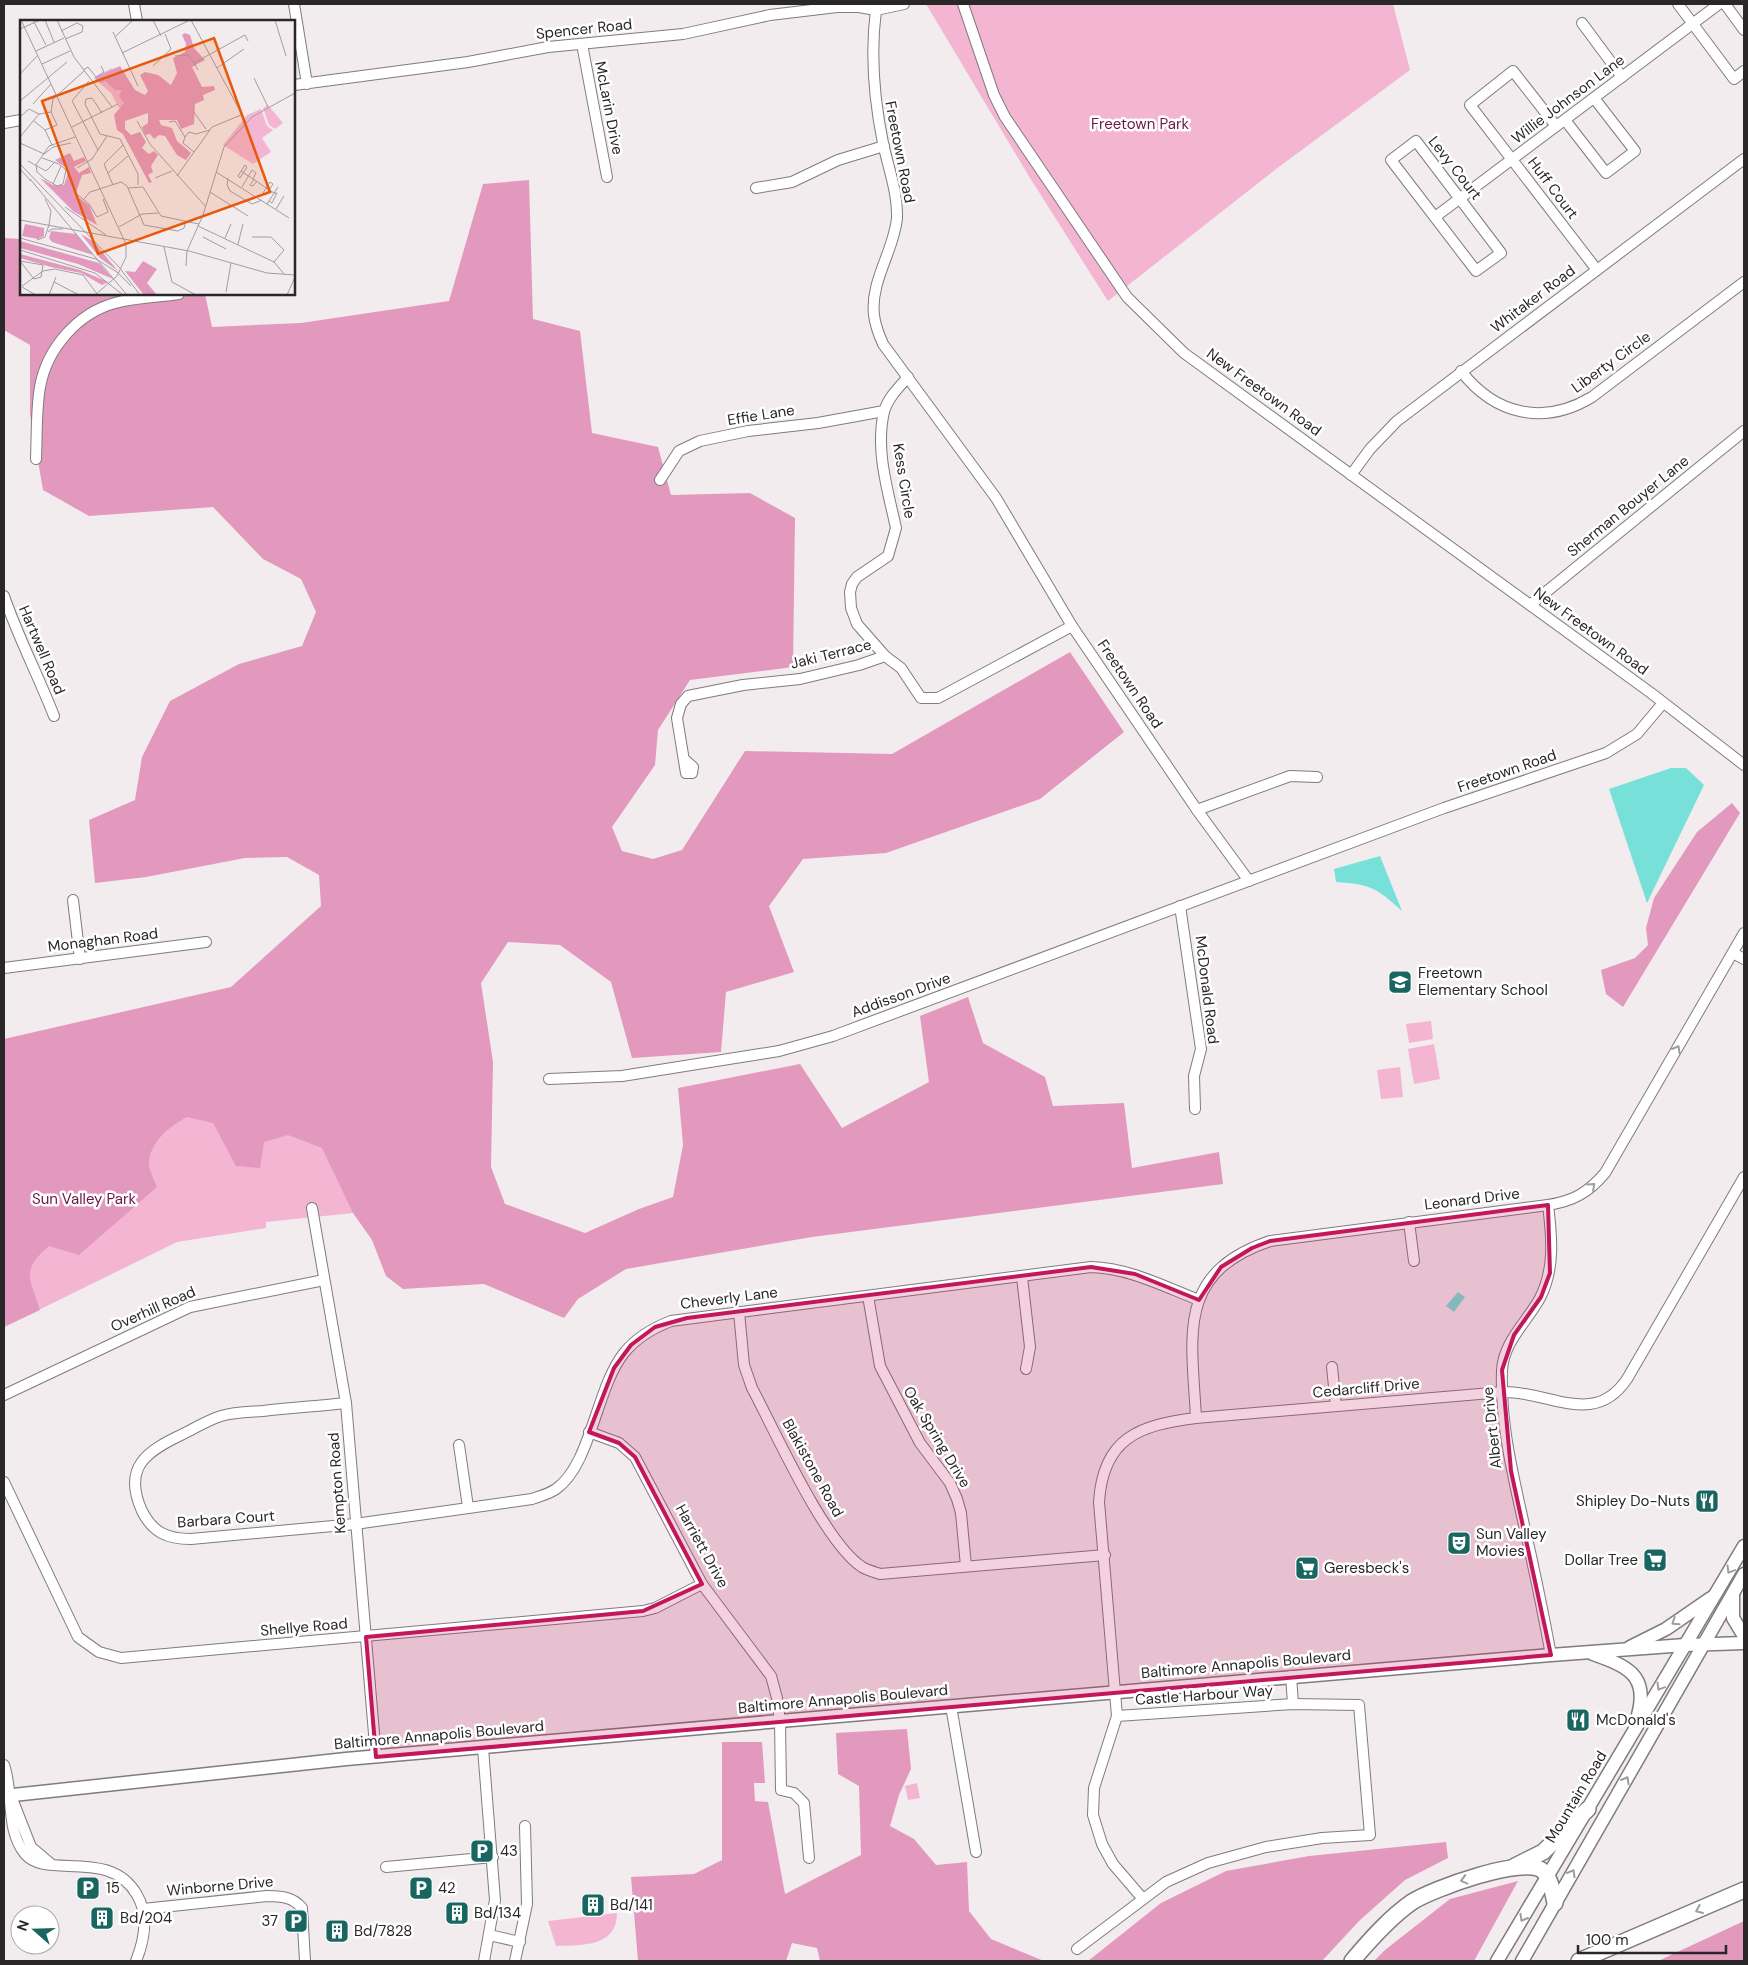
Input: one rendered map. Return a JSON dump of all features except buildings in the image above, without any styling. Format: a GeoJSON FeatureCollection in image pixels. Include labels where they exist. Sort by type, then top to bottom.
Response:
{"type":"FeatureCollection","features":[{"type":"Feature","properties":{"kind":"highway"},"geometry":{"type":"LineString","coordinates":[[1511,1868],[1543,1852],[1588,1809]]}},
{"type":"Feature","properties":{"kind":"highway"},"geometry":{"type":"LineString","coordinates":[[1352,1961],[1368,1943],[1412,1902],[1455,1882],[1511,1868],[1535,1867],[1543,1870],[1547,1876],[1556,1903]]}},
{"type":"Feature","properties":{"kind":"highway"},"geometry":{"type":"LineString","coordinates":[[1579,1961],[1744,1890]]}},
{"type":"Feature","properties":{"kind":"main road","name":"Mountain Road"},"geometry":{"type":"LineString","coordinates":[[1497,1961],[1744,1546]]}},
{"type":"Feature","properties":{"kind":"main road"},"geometry":{"type":"LineString","coordinates":[[1522,1961],[1702,1644],[1744,1574]]}},
{"type":"Feature","properties":{"kind":"main road"},"geometry":{"type":"LineString","coordinates":[[1733,1593],[1733,1618],[1744,1636]]}},
{"type":"Feature","properties":{"kind":"main road"},"geometry":{"type":"LineString","coordinates":[[1626,1649],[1666,1629],[1715,1594]]}},
{"type":"Feature","properties":{"kind":"main road","name":"Baltimore Annapolis Boulevard"},"geometry":{"type":"LineString","coordinates":[[7,1796],[376,1757],[1291,1676],[1626,1649],[1702,1644],[1744,1644]]}},
{"type":"Feature","properties":{"kind":"main road"},"geometry":{"type":"LineString","coordinates":[[1588,1652],[1621,1664],[1639,1680],[1643,1698],[1634,1732]]}},
{"type":"Feature","properties":{"kind":"street"},"geometry":{"type":"LineString","coordinates":[[134,4],[137,20]]}},
{"type":"Feature","properties":{"kind":"street"},"geometry":{"type":"LineString","coordinates":[[294,4],[306,84]]}},
{"type":"Feature","properties":{"kind":"street"},"geometry":{"type":"LineString","coordinates":[[876,10],[904,4]]}},
{"type":"Feature","properties":{"kind":"street","name":"New Freetown Road"},"geometry":{"type":"LineString","coordinates":[[963,4],[994,94],[1005,117],[1127,297],[1184,353],[1664,703]]}},
{"type":"Feature","properties":{"kind":"street"},"geometry":{"type":"LineString","coordinates":[[1678,4],[1734,79],[1744,71]]}},
{"type":"Feature","properties":{"kind":"street","name":"Willie Johnson Lane"},"geometry":{"type":"LineString","coordinates":[[1435,217],[1719,4]]}},
{"type":"Feature","properties":{"kind":"street"},"geometry":{"type":"LineString","coordinates":[[1725,4],[1744,30]]}},
{"type":"Feature","properties":{"kind":"street","name":"Spencer Road"},"geometry":{"type":"LineString","coordinates":[[295,85],[582,44],[683,34],[770,15],[800,11],[859,7],[876,10]]}},
{"type":"Feature","properties":{"kind":"street","name":"Freetown Road"},"geometry":{"type":"LineString","coordinates":[[876,10],[873,83],[895,198],[897,218],[893,238],[878,282],[874,314],[883,344],[996,498],[1072,626],[1197,810],[1249,881],[1444,808],[1606,753],[1637,734],[1664,703]]}},
{"type":"Feature","properties":{"kind":"street"},"geometry":{"type":"LineString","coordinates":[[1582,22],[1622,77]]}},
{"type":"Feature","properties":{"kind":"street","name":"McLarin Drive"},"geometry":{"type":"LineString","coordinates":[[582,44],[607,177]]}},
{"type":"Feature","properties":{"kind":"street","name":"Huff Court"},"geometry":{"type":"LineString","coordinates":[[1560,123],[1513,71],[1470,105],[1596,270]]}},
{"type":"Feature","properties":{"kind":"street"},"geometry":{"type":"LineString","coordinates":[[1560,123],[1606,173],[1635,151],[1594,98]]}},
{"type":"Feature","properties":{"kind":"street"},"geometry":{"type":"LineString","coordinates":[[4,124],[20,120]]}},
{"type":"Feature","properties":{"kind":"street","name":"Levy Court"},"geometry":{"type":"LineString","coordinates":[[1416,141],[1459,199],[1500,253],[1476,272],[1391,160],[1416,141]]}},
{"type":"Feature","properties":{"kind":"street"},"geometry":{"type":"LineString","coordinates":[[756,188],[792,182],[838,160],[884,146]]}},
{"type":"Feature","properties":{"kind":"street","name":"Whitaker Road"},"geometry":{"type":"LineString","coordinates":[[1351,475],[1370,449],[1397,421],[1744,159]]}},
{"type":"Feature","properties":{"kind":"street","name":"Liberty Circle"},"geometry":{"type":"LineString","coordinates":[[1462,371],[1477,390],[1504,407],[1538,414],[1566,410],[1592,397],[1744,282]]}},
{"type":"Feature","properties":{"kind":"street"},"geometry":{"type":"LineString","coordinates":[[36,459],[40,386],[52,354],[74,324],[92,312],[116,303],[172,295]]}},
{"type":"Feature","properties":{"kind":"street","name":"Kess Circle"},"geometry":{"type":"LineString","coordinates":[[885,656],[857,624],[850,600],[850,592],[857,577],[888,556],[895,538],[896,528],[882,455],[884,411],[908,377]]}},
{"type":"Feature","properties":{"kind":"street","name":"Effie Lane"},"geometry":{"type":"LineString","coordinates":[[660,480],[679,451],[700,441],[748,431],[818,423],[884,411]]}},
{"type":"Feature","properties":{"kind":"street","name":"Sherman Bouyer Lane"},"geometry":{"type":"LineString","coordinates":[[1530,605],[1744,431]]}},
{"type":"Feature","properties":{"kind":"street","name":"Hartwell Road"},"geometry":{"type":"LineString","coordinates":[[4,596],[14,626],[28,652],[54,716]]}},
{"type":"Feature","properties":{"kind":"street","name":"Jaki Terrace"},"geometry":{"type":"LineString","coordinates":[[685,760],[677,718],[681,704],[688,696],[743,684],[800,679],[859,665],[885,656],[901,668],[917,694],[931,699],[938,698],[968,684],[1072,626]]}},
{"type":"Feature","properties":{"kind":"street"},"geometry":{"type":"LineString","coordinates":[[1664,703],[1744,765]]}},
{"type":"Feature","properties":{"kind":"street"},"geometry":{"type":"LineString","coordinates":[[1197,810],[1290,776],[1317,777]]}},
{"type":"Feature","properties":{"kind":"street","name":"Addisson Drive"},"geometry":{"type":"LineString","coordinates":[[549,1079],[622,1076],[779,1051],[806,1044],[833,1036],[1249,881]]}},
{"type":"Feature","properties":{"kind":"street"},"geometry":{"type":"LineString","coordinates":[[73,900],[80,958]]}},
{"type":"Feature","properties":{"kind":"street","name":"McDonald Road"},"geometry":{"type":"LineString","coordinates":[[1180,906],[1201,1049],[1194,1076],[1195,1109]]}},
{"type":"Feature","properties":{"kind":"street","name":"Leonard Drive"},"geometry":{"type":"LineString","coordinates":[[1196,1418],[1192,1344],[1193,1320],[1199,1300],[1210,1280],[1221,1267],[1252,1248],[1270,1241],[1548,1205],[1568,1201],[1582,1195],[1594,1186],[1605,1173],[1744,933]]}},
{"type":"Feature","properties":{"kind":"street","name":"Monaghan Road"},"geometry":{"type":"LineString","coordinates":[[4,968],[206,942]]}},
{"type":"Feature","properties":{"kind":"street"},"geometry":{"type":"LineString","coordinates":[[1733,952],[1744,959]]}},
{"type":"Feature","properties":{"kind":"street","name":"Cedarcliff Drive"},"geometry":{"type":"LineString","coordinates":[[1115,1692],[1099,1502],[1100,1484],[1106,1466],[1120,1445],[1142,1429],[1162,1422],[1336,1406],[1503,1392],[1528,1393],[1584,1406],[1596,1405],[1620,1391],[1744,1177]]}},
{"type":"Feature","properties":{"kind":"street","name":"Albert Drive"},"geometry":{"type":"LineString","coordinates":[[1548,1205],[1552,1250],[1550,1273],[1541,1297],[1514,1336],[1506,1352],[1502,1370],[1511,1471],[1551,1655]]}},
{"type":"Feature","properties":{"kind":"street","name":"Kempton Road"},"geometry":{"type":"LineString","coordinates":[[312,1208],[346,1403],[376,1757]]}},
{"type":"Feature","properties":{"kind":"street"},"geometry":{"type":"LineString","coordinates":[[1409,1222],[1414,1261]]}},
{"type":"Feature","properties":{"kind":"street","name":"Cheverly Lane"},"geometry":{"type":"LineString","coordinates":[[355,1524],[532,1499],[558,1488],[576,1465],[614,1368],[624,1353],[638,1339],[655,1327],[671,1321],[1091,1267],[1110,1268],[1135,1274],[1199,1300]]}},
{"type":"Feature","properties":{"kind":"street"},"geometry":{"type":"LineString","coordinates":[[1022,1277],[1030,1347],[1026,1369]]}},
{"type":"Feature","properties":{"kind":"street","name":"Overhill Road"},"geometry":{"type":"LineString","coordinates":[[4,1395],[190,1307],[324,1280]]}},
{"type":"Feature","properties":{"kind":"street","name":"Oak Spring Drive"},"geometry":{"type":"LineString","coordinates":[[868,1296],[880,1366],[920,1443],[950,1483],[957,1499],[961,1513],[966,1566]]}},
{"type":"Feature","properties":{"kind":"street","name":"Blakistone Road"},"geometry":{"type":"LineString","coordinates":[[739,1312],[747,1376],[819,1515],[850,1556],[862,1567],[880,1574],[1105,1556]]}},
{"type":"Feature","properties":{"kind":"street"},"geometry":{"type":"LineString","coordinates":[[1332,1367],[1336,1406]]}},
{"type":"Feature","properties":{"kind":"street","name":"Barbara Court"},"geometry":{"type":"LineString","coordinates":[[346,1403],[220,1416],[155,1448],[147,1454],[137,1470],[136,1490],[144,1514],[154,1528],[161,1534],[178,1539],[355,1524]]}},
{"type":"Feature","properties":{"kind":"street","name":"Harriett Drive"},"geometry":{"type":"LineString","coordinates":[[589,1432],[619,1443],[635,1457],[702,1584],[771,1676],[777,1698],[780,1721],[782,1790],[794,1793],[804,1803],[809,1858]]}},
{"type":"Feature","properties":{"kind":"street"},"geometry":{"type":"LineString","coordinates":[[459,1445],[468,1507]]}},
{"type":"Feature","properties":{"kind":"street","name":"Shellye Road"},"geometry":{"type":"LineString","coordinates":[[4,1482],[72,1628],[87,1645],[99,1652],[121,1658],[643,1612],[702,1584]]}},
{"type":"Feature","properties":{"kind":"street","name":"Castle Harbour Way"},"geometry":{"type":"LineString","coordinates":[[1291,1676],[1293,1704]]}},
{"type":"Feature","properties":{"kind":"street","name":"Castle Harbour Way"},"geometry":{"type":"LineString","coordinates":[[1115,1692],[1117,1716],[1094,1788],[1093,1815],[1102,1844],[1113,1864],[1143,1899]]}},
{"type":"Feature","properties":{"kind":"street","name":"Castle Harbour Way"},"geometry":{"type":"LineString","coordinates":[[1077,1949],[1166,1882],[1237,1854],[1322,1838],[1370,1835],[1359,1705],[1293,1704],[1117,1716]]}},
{"type":"Feature","properties":{"kind":"street"},"geometry":{"type":"LineString","coordinates":[[951,1706],[976,1852]]}},
{"type":"Feature","properties":{"kind":"street"},"geometry":{"type":"LineString","coordinates":[[483,1748],[496,1900],[484,1961]]}},
{"type":"Feature","properties":{"kind":"street"},"geometry":{"type":"LineString","coordinates":[[4,1765],[7,1796],[31,1847],[50,1863],[111,1872],[124,1878],[133,1888],[143,1909],[144,1921],[141,1947],[136,1961]]}},
{"type":"Feature","properties":{"kind":"street"},"geometry":{"type":"LineString","coordinates":[[515,1961],[527,1904],[525,1826]]}},
{"type":"Feature","properties":{"kind":"street"},"geometry":{"type":"LineString","coordinates":[[386,1868],[493,1857]]}},
{"type":"Feature","properties":{"kind":"street","name":"Winborne Drive"},"geometry":{"type":"LineString","coordinates":[[143,1909],[267,1896],[282,1896],[292,1899],[302,1908],[305,1961]]}},
{"type":"Feature","properties":{"kind":"street"},"geometry":{"type":"LineString","coordinates":[[489,1936],[520,1942]]}},
{"type":"Feature","properties":{"kind":"highlighted area"},"geometry":{"type":"Polygon","coordinates":[[[1548,1205],[1550,1273],[1541,1297],[1514,1335],[1502,1370],[1511,1471],[1551,1655],[376,1757],[366,1637],[643,1611],[702,1584],[635,1457],[619,1443],[589,1432],[614,1368],[631,1345],[655,1327],[687,1318],[1091,1267],[1135,1274],[1199,1300],[1221,1267],[1252,1248],[1270,1241],[1548,1205]]]}},
{"type":"Feature","properties":{"kind":"green space","name":"Freetown Park"},"geometry":{"type":"Polygon","coordinates":[[[926,4],[1393,4],[1410,70],[1276,169],[1108,301],[1030,178],[926,4]]]}},
{"type":"Feature","properties":{"kind":"green space"},"geometry":{"type":"Polygon","coordinates":[[[529,180],[533,319],[580,331],[592,433],[658,447],[671,495],[750,493],[795,518],[793,667],[690,680],[658,730],[655,765],[612,827],[622,851],[653,859],[682,850],[745,751],[892,754],[1070,652],[1124,732],[1040,799],[886,853],[803,859],[769,906],[794,972],[726,992],[721,1052],[632,1058],[611,982],[560,945],[508,942],[481,983],[493,1062],[491,1167],[505,1204],[585,1233],[639,1209],[673,1197],[683,1145],[678,1088],[800,1064],[842,1128],[929,1082],[920,1016],[968,997],[983,1043],[1045,1077],[1053,1106],[1124,1103],[1132,1168],[1219,1152],[1223,1184],[812,1237],[626,1269],[578,1299],[564,1318],[484,1284],[403,1289],[386,1276],[372,1240],[353,1213],[322,1148],[288,1135],[264,1142],[260,1168],[236,1166],[213,1123],[187,1117],[162,1136],[150,1156],[149,1167],[157,1187],[79,1255],[49,1246],[34,1262],[30,1275],[40,1310],[4,1327],[4,1039],[231,987],[321,906],[319,875],[287,857],[245,858],[146,877],[95,883],[89,820],[135,800],[142,757],[170,701],[239,664],[302,646],[316,612],[301,579],[263,559],[213,507],[89,516],[43,490],[30,414],[30,345],[4,330],[4,238],[20,239],[20,295],[205,295],[212,327],[301,323],[449,301],[483,184],[529,180]]]}},
{"type":"Feature","properties":{"kind":"green space"},"geometry":{"type":"Polygon","coordinates":[[[1732,803],[1740,813],[1623,1007],[1606,994],[1601,970],[1635,958],[1648,945],[1646,928],[1654,898],[1697,832],[1732,803]]]}},
{"type":"Feature","properties":{"kind":"green space"},"geometry":{"type":"Polygon","coordinates":[[[1431,1021],[1433,1039],[1409,1043],[1406,1024],[1431,1021]]]}},
{"type":"Feature","properties":{"kind":"green space"},"geometry":{"type":"Polygon","coordinates":[[[1434,1044],[1440,1079],[1414,1084],[1408,1049],[1434,1044]]]}},
{"type":"Feature","properties":{"kind":"green space"},"geometry":{"type":"Polygon","coordinates":[[[1400,1067],[1403,1097],[1381,1099],[1377,1070],[1400,1067]]]}},
{"type":"Feature","properties":{"kind":"green space","name":"Sun Valley Park"},"geometry":{"type":"Polygon","coordinates":[[[334,1085],[353,1213],[266,1222],[266,1228],[177,1242],[4,1327],[4,1128],[334,1085]]]}},
{"type":"Feature","properties":{"kind":"green space"},"geometry":{"type":"Polygon","coordinates":[[[907,1729],[911,1769],[899,1795],[890,1826],[914,1839],[936,1865],[967,1862],[969,1911],[991,1939],[1044,1961],[820,1961],[817,1948],[792,1943],[786,1961],[638,1961],[631,1877],[694,1874],[722,1860],[722,1742],[762,1742],[765,1783],[754,1783],[755,1801],[768,1802],[785,1894],[861,1855],[859,1786],[838,1774],[836,1733],[907,1729]]]}},
{"type":"Feature","properties":{"kind":"green space"},"geometry":{"type":"Polygon","coordinates":[[[917,1783],[920,1798],[908,1800],[905,1786],[917,1783]]]}},
{"type":"Feature","properties":{"kind":"green space"},"geometry":{"type":"Polygon","coordinates":[[[1446,1842],[1448,1858],[1405,1880],[1359,1921],[1322,1961],[1088,1961],[1161,1903],[1226,1871],[1309,1856],[1446,1842]]]}},
{"type":"Feature","properties":{"kind":"green space"},"geometry":{"type":"Polygon","coordinates":[[[1518,1881],[1474,1961],[1374,1961],[1385,1950],[1450,1899],[1518,1881]]]}},
{"type":"Feature","properties":{"kind":"green space"},"geometry":{"type":"Polygon","coordinates":[[[617,1913],[611,1932],[597,1942],[587,1944],[556,1946],[548,1921],[617,1913]]]}},
{"type":"Feature","properties":{"kind":"green space"},"geometry":{"type":"Polygon","coordinates":[[[1744,1921],[1744,1961],[1658,1961],[1744,1921]]]}},
{"type":"Feature","properties":{"kind":"water"},"geometry":{"type":"Polygon","coordinates":[[[1671,768],[1686,768],[1704,785],[1647,903],[1609,789],[1671,768]]]}},
{"type":"Feature","properties":{"kind":"water"},"geometry":{"type":"Polygon","coordinates":[[[1380,856],[1402,911],[1379,892],[1357,884],[1336,882],[1334,869],[1380,856]]]}},
{"type":"Feature","properties":{"kind":"water"},"geometry":{"type":"Polygon","coordinates":[[[1458,1292],[1465,1297],[1454,1312],[1446,1306],[1458,1292]]]}},
{"type":"Feature","properties":{"kind":"place","name":"Freetown Elementary School"},"geometry":{"type":"Point","coordinates":[1400,982]}},
{"type":"Feature","properties":{"kind":"place","name":"Shipley Do-Nuts"},"geometry":{"type":"Point","coordinates":[1707,1501]}},
{"type":"Feature","properties":{"kind":"place","name":"Sun Valley Movies"},"geometry":{"type":"Point","coordinates":[1459,1543]}},
{"type":"Feature","properties":{"kind":"place","name":"Dollar Tree"},"geometry":{"type":"Point","coordinates":[1655,1560]}},
{"type":"Feature","properties":{"kind":"place","name":"Geresbeck's"},"geometry":{"type":"Point","coordinates":[1307,1568]}},
{"type":"Feature","properties":{"kind":"place","name":"McDonald's"},"geometry":{"type":"Point","coordinates":[1578,1720]}},
{"type":"Feature","properties":{"kind":"place","name":"43"},"geometry":{"type":"Point","coordinates":[482,1851]}},
{"type":"Feature","properties":{"kind":"place","name":"15"},"geometry":{"type":"Point","coordinates":[88,1888]}},
{"type":"Feature","properties":{"kind":"place","name":"42"},"geometry":{"type":"Point","coordinates":[421,1888]}},
{"type":"Feature","properties":{"kind":"place","name":"Bd/141"},"geometry":{"type":"Point","coordinates":[593,1905]}},
{"type":"Feature","properties":{"kind":"place","name":"Bd/134"},"geometry":{"type":"Point","coordinates":[457,1913]}},
{"type":"Feature","properties":{"kind":"place","name":"Bd/204"},"geometry":{"type":"Point","coordinates":[102,1918]}},
{"type":"Feature","properties":{"kind":"place","name":"37"},"geometry":{"type":"Point","coordinates":[296,1921]}},
{"type":"Feature","properties":{"kind":"place","name":"Bd/7828"},"geometry":{"type":"Point","coordinates":[337,1931]}}]}
